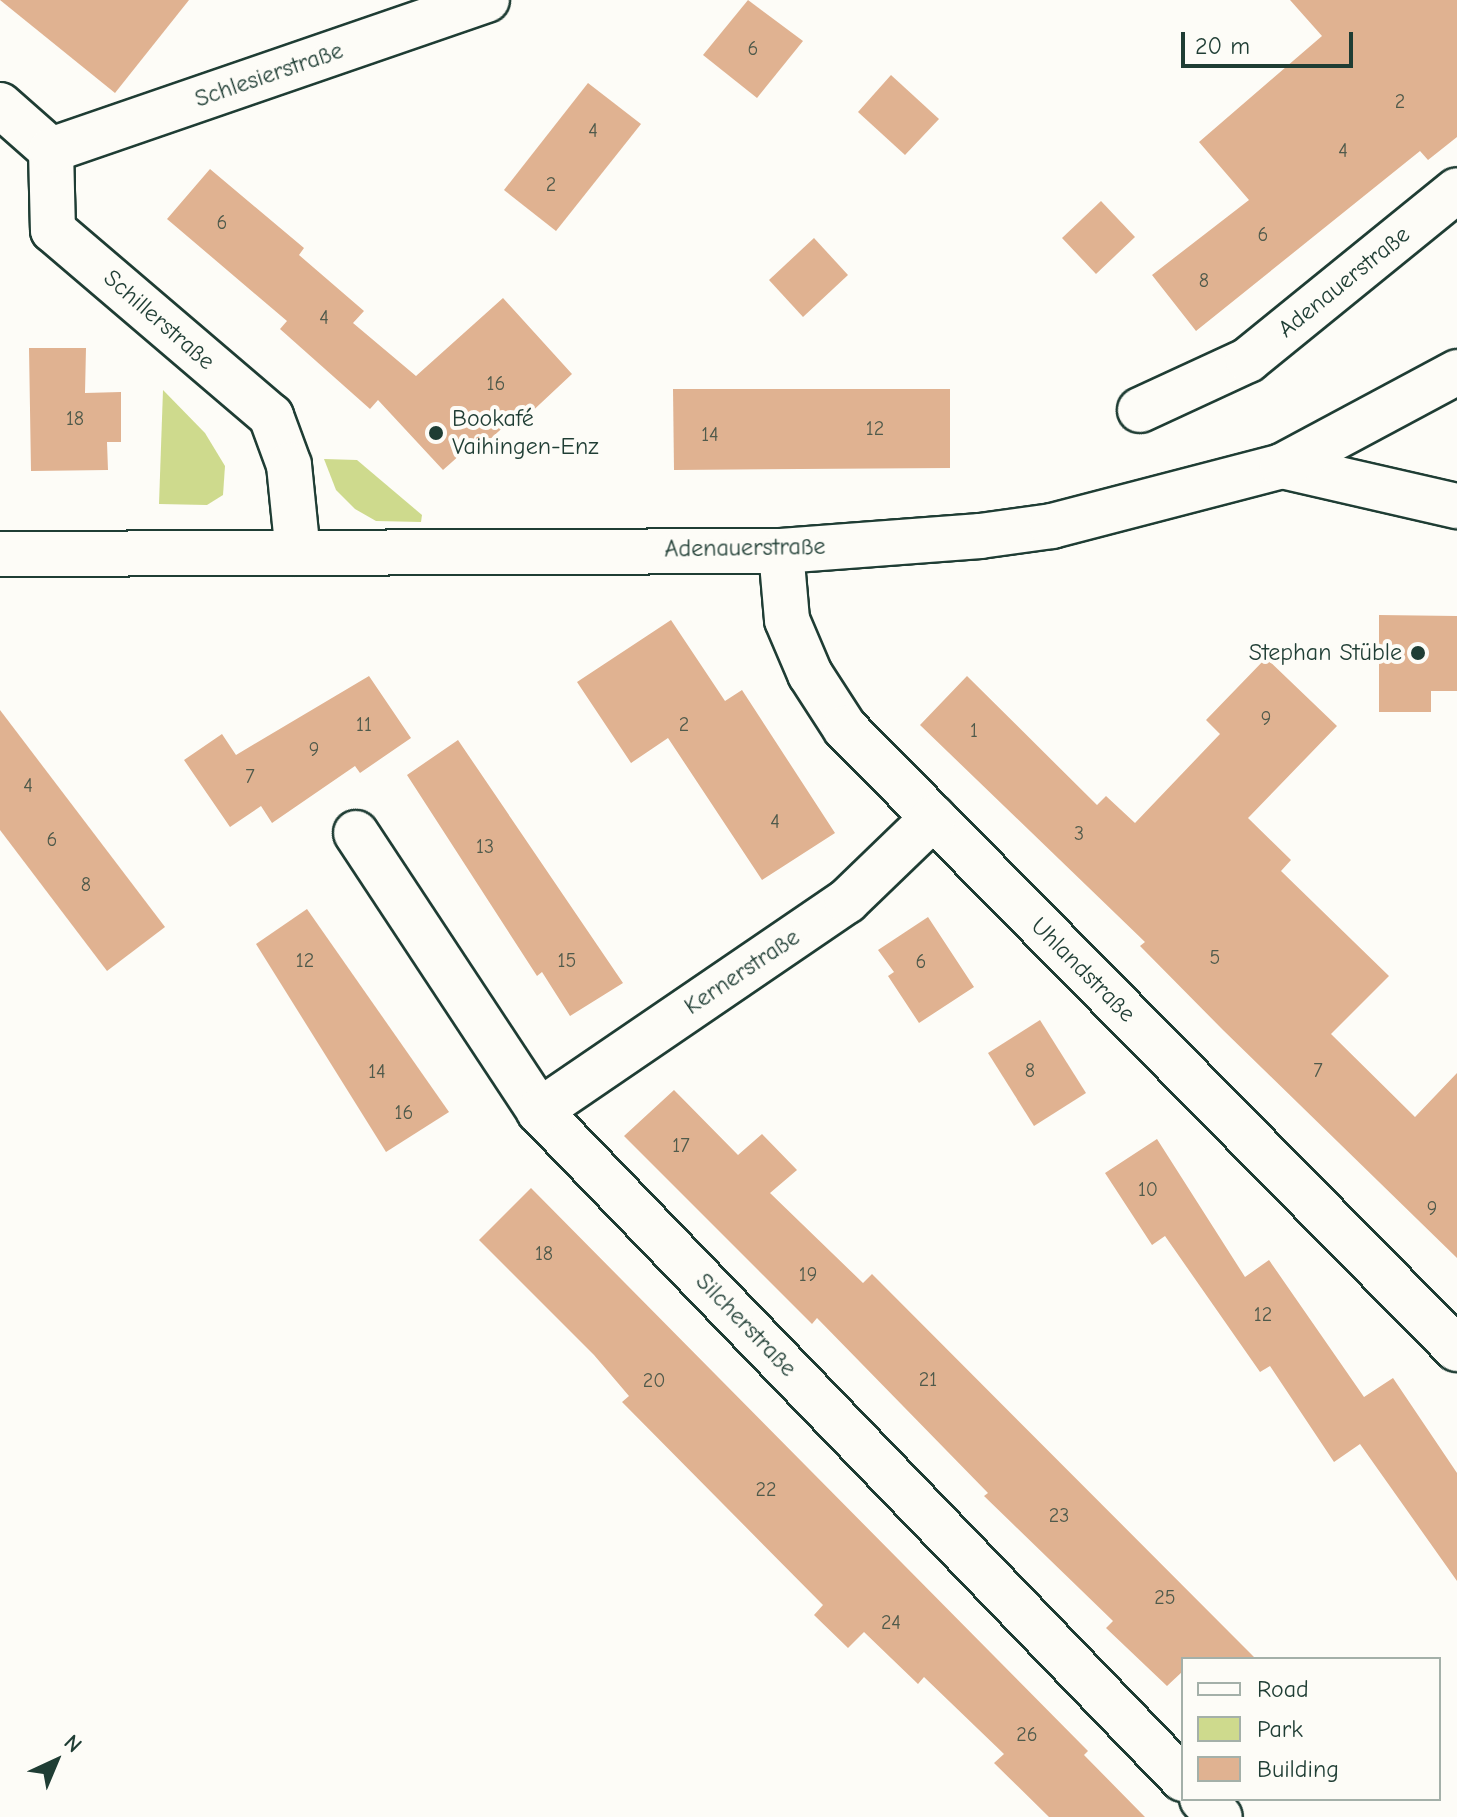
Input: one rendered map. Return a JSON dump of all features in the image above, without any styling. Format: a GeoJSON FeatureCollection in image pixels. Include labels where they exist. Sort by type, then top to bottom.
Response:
{"type":"FeatureCollection","features":[{"type":"Feature","properties":{"kind":"street","name":"Schlesierstraße"},"geometry":{"type":"LineString","coordinates":[[51,150],[487,0]]}},
{"type":"Feature","properties":{"kind":"street"},"geometry":{"type":"LineString","coordinates":[[0,105],[51,150]]}},
{"type":"Feature","properties":{"kind":"street","name":"Schillerstraße"},"geometry":{"type":"LineString","coordinates":[[51,150],[53,230],[271,416],[289,465],[298,553]]}},
{"type":"Feature","properties":{"kind":"street","name":"Adenauerstraße"},"geometry":{"type":"LineString","coordinates":[[1140,410],[1248,360],[1457,190]]}},
{"type":"Feature","properties":{"kind":"street","name":"Adenauerstraße"},"geometry":{"type":"LineString","coordinates":[[0,554],[781,551],[980,536],[1052,526],[1282,466],[1457,372]]}},
{"type":"Feature","properties":{"kind":"street"},"geometry":{"type":"LineString","coordinates":[[1282,466],[1457,506]]}},
{"type":"Feature","properties":{"kind":"street","name":"Uhlandstraße"},"geometry":{"type":"LineString","coordinates":[[781,551],[787,620],[810,674],[845,728],[1457,1349]]}},
{"type":"Feature","properties":{"kind":"street","name":"Kernerstraße"},"geometry":{"type":"LineString","coordinates":[[539,1111],[847,901],[933,818]]}},
{"type":"Feature","properties":{"kind":"street","name":"Silcherstraße"},"geometry":{"type":"LineString","coordinates":[[356,833],[539,1111],[1181,1777]]}},
{"type":"Feature","properties":{"kind":"street"},"geometry":{"type":"LineString","coordinates":[[1204,1801],[1220,1817]]}},
{"type":"Feature","properties":{"kind":"green space"},"geometry":{"type":"Polygon","coordinates":[[[163,390],[205,433],[225,466],[223,495],[207,505],[159,504],[163,390]]]}},
{"type":"Feature","properties":{"kind":"green space"},"geometry":{"type":"Polygon","coordinates":[[[324,459],[357,460],[422,515],[421,522],[376,521],[355,509],[336,490],[324,459]]]}},
{"type":"Feature","properties":{"kind":"building"},"geometry":{"type":"Polygon","coordinates":[[[0,0],[189,0],[115,93],[0,0]]]}},
{"type":"Feature","properties":{"kind":"building"},"geometry":{"type":"Polygon","coordinates":[[[748,0],[803,41],[757,98],[703,55],[748,0]]]}},
{"type":"Feature","properties":{"kind":"building"},"geometry":{"type":"Polygon","coordinates":[[[1290,0],[1457,0],[1457,137],[1428,160],[1420,151],[1196,331],[1152,275],[1249,200],[1199,142],[1322,36],[1290,0]]]}},
{"type":"Feature","properties":{"kind":"building"},"geometry":{"type":"Polygon","coordinates":[[[891,75],[939,119],[905,155],[858,112],[891,75]]]}},
{"type":"Feature","properties":{"kind":"building"},"geometry":{"type":"Polygon","coordinates":[[[588,83],[641,124],[556,231],[504,190],[588,83]]]}},
{"type":"Feature","properties":{"kind":"building"},"geometry":{"type":"Polygon","coordinates":[[[210,169],[304,248],[299,255],[364,311],[353,323],[416,376],[503,298],[572,374],[525,418],[520,412],[476,452],[470,446],[443,470],[378,400],[370,409],[280,329],[287,321],[167,219],[210,169]]]}},
{"type":"Feature","properties":{"kind":"building"},"geometry":{"type":"Polygon","coordinates":[[[1101,201],[1135,237],[1096,274],[1062,238],[1101,201]]]}},
{"type":"Feature","properties":{"kind":"building"},"geometry":{"type":"Polygon","coordinates":[[[814,238],[848,275],[803,317],[769,280],[814,238]]]}},
{"type":"Feature","properties":{"kind":"building"},"geometry":{"type":"Polygon","coordinates":[[[29,348],[86,348],[85,393],[121,392],[121,442],[107,442],[108,470],[31,471],[29,348]]]}},
{"type":"Feature","properties":{"kind":"building"},"geometry":{"type":"Polygon","coordinates":[[[673,389],[950,389],[950,468],[674,470],[673,389]]]}},
{"type":"Feature","properties":{"kind":"building","name":"Stephan Stüble"},"geometry":{"type":"Polygon","coordinates":[[[1379,615],[1457,616],[1457,691],[1431,691],[1431,712],[1379,712],[1379,615]]]}},
{"type":"Feature","properties":{"kind":"building"},"geometry":{"type":"Polygon","coordinates":[[[671,620],[725,701],[742,690],[835,833],[762,880],[668,738],[631,763],[577,682],[671,620]]]}},
{"type":"Feature","properties":{"kind":"building"},"geometry":{"type":"Polygon","coordinates":[[[1266,658],[1337,726],[1248,818],[1291,860],[1281,871],[1389,976],[1331,1034],[1415,1117],[1457,1073],[1457,1258],[1140,946],[1145,942],[920,725],[967,676],[1097,805],[1106,796],[1135,823],[1220,734],[1206,720],[1266,658]]]}},
{"type":"Feature","properties":{"kind":"building"},"geometry":{"type":"Polygon","coordinates":[[[369,676],[411,738],[360,773],[355,766],[272,823],[261,806],[230,827],[184,760],[222,734],[236,755],[369,676]]]}},
{"type":"Feature","properties":{"kind":"building"},"geometry":{"type":"Polygon","coordinates":[[[0,710],[165,927],[107,971],[0,830],[0,710]]]}},
{"type":"Feature","properties":{"kind":"building"},"geometry":{"type":"Polygon","coordinates":[[[458,740],[623,983],[570,1016],[542,972],[537,976],[407,775],[458,740]]]}},
{"type":"Feature","properties":{"kind":"building"},"geometry":{"type":"Polygon","coordinates":[[[307,909],[449,1112],[386,1152],[256,944],[307,909]]]}},
{"type":"Feature","properties":{"kind":"building"},"geometry":{"type":"Polygon","coordinates":[[[928,917],[974,987],[919,1023],[888,976],[894,972],[878,950],[928,917]]]}},
{"type":"Feature","properties":{"kind":"building"},"geometry":{"type":"Polygon","coordinates":[[[1040,1020],[1086,1093],[1034,1126],[988,1053],[1040,1020]]]}},
{"type":"Feature","properties":{"kind":"building"},"geometry":{"type":"Polygon","coordinates":[[[674,1090],[738,1155],[762,1134],[797,1170],[770,1193],[863,1283],[872,1274],[1254,1657],[1181,1657],[1181,1673],[1167,1686],[1106,1628],[1113,1621],[984,1496],[988,1493],[817,1318],[812,1324],[624,1136],[674,1090]]]}},
{"type":"Feature","properties":{"kind":"building"},"geometry":{"type":"Polygon","coordinates":[[[1157,1139],[1245,1277],[1269,1260],[1364,1397],[1393,1378],[1457,1473],[1457,1581],[1360,1444],[1334,1462],[1270,1366],[1260,1372],[1165,1236],[1152,1245],[1105,1173],[1157,1139]]]}},
{"type":"Feature","properties":{"kind":"building"},"geometry":{"type":"Polygon","coordinates":[[[531,1188],[1088,1751],[1084,1755],[1145,1817],[1049,1817],[994,1763],[1004,1754],[924,1677],[918,1684],[864,1632],[848,1648],[814,1615],[823,1605],[622,1402],[629,1396],[594,1355],[479,1240],[531,1188]]]}},
{"type":"Feature","properties":{"kind":"place","name":"Bookafé Vaihingen-Enz"},"geometry":{"type":"Point","coordinates":[436,433]}},
{"type":"Feature","properties":{"kind":"place","name":"Stephan Stüble"},"geometry":{"type":"Point","coordinates":[1418,653]}}]}
